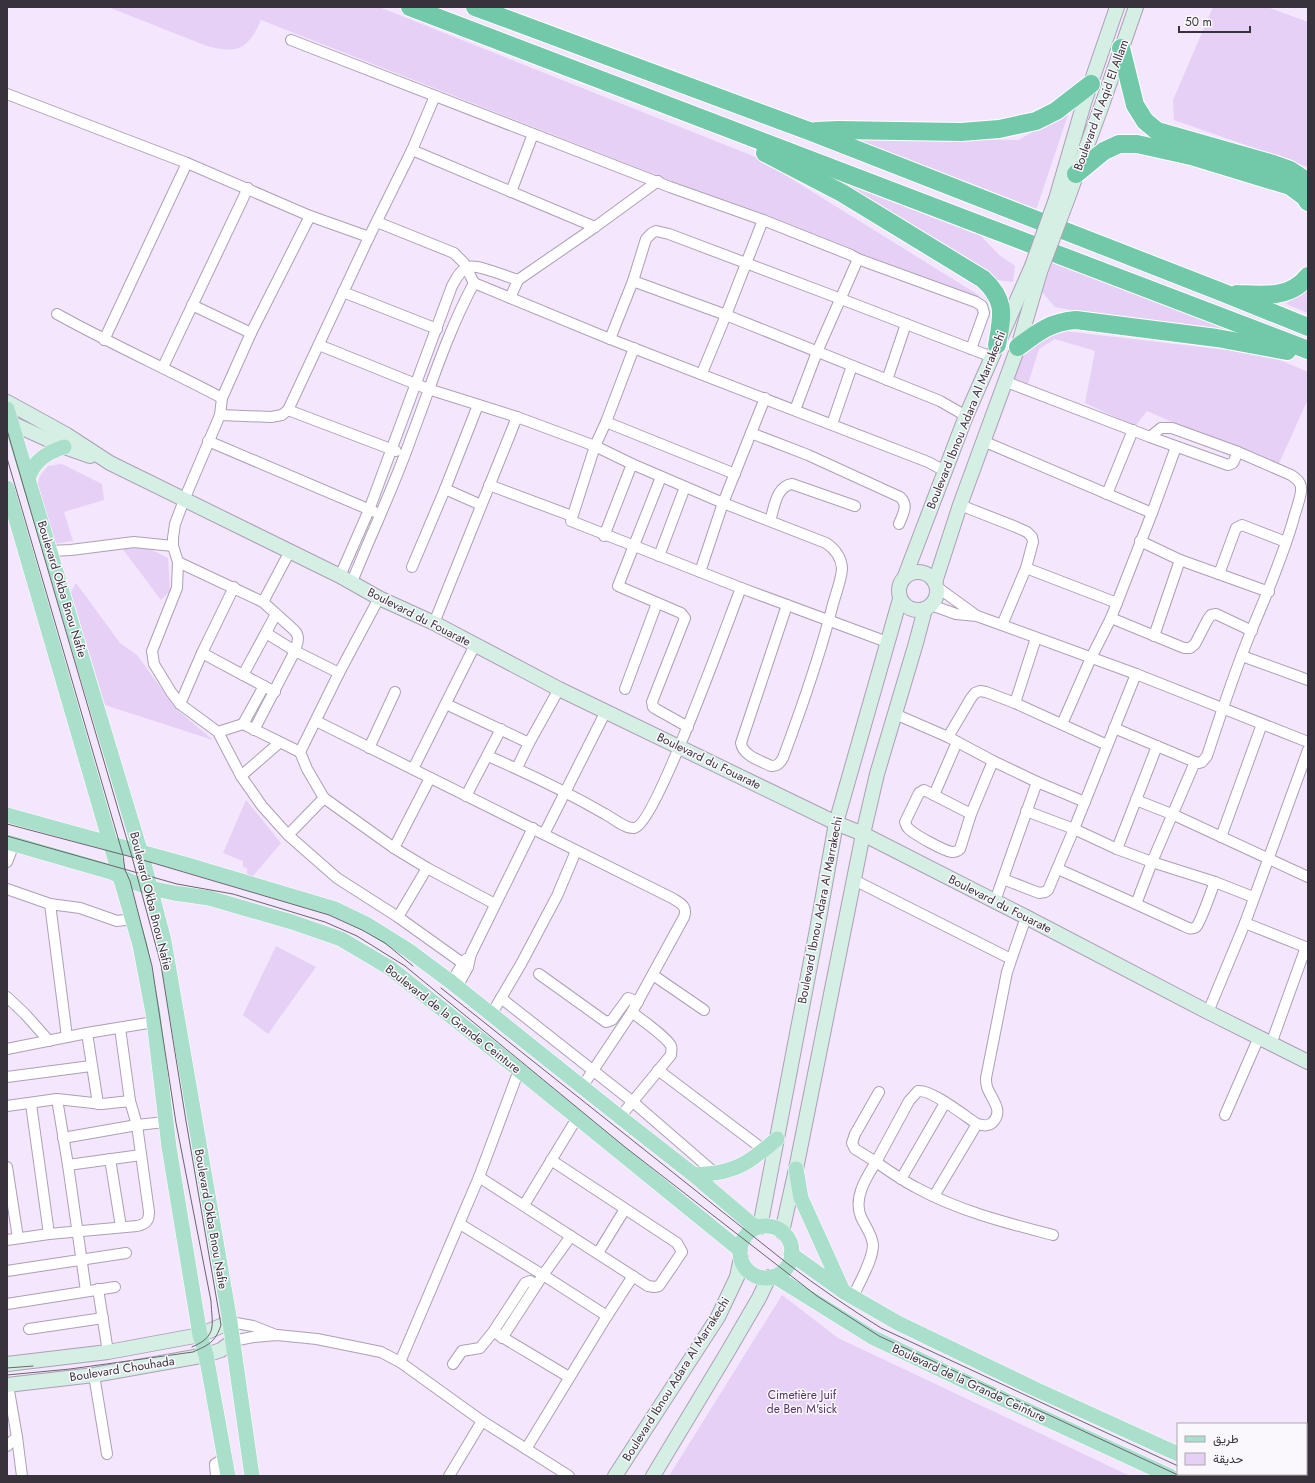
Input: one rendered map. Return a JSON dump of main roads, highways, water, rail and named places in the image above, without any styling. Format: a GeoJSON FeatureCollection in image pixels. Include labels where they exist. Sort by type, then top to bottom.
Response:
{"type":"FeatureCollection","features":[{"type":"Feature","properties":{"kind":"highway"},"geometry":{"type":"LineString","coordinates":[[410,7],[1308,350]]}},
{"type":"Feature","properties":{"kind":"highway"},"geometry":{"type":"LineString","coordinates":[[475,7],[809,131],[1224,293],[1308,328]]}},
{"type":"Feature","properties":{"kind":"highway"},"geometry":{"type":"LineString","coordinates":[[1121,48],[1135,105],[1145,121],[1157,131],[1273,164],[1290,170],[1308,182]]}},
{"type":"Feature","properties":{"kind":"highway"},"geometry":{"type":"LineString","coordinates":[[809,131],[961,132],[999,129],[1036,121],[1056,111],[1091,84]]}},
{"type":"Feature","properties":{"kind":"highway"},"geometry":{"type":"LineString","coordinates":[[689,114],[721,132],[842,193],[983,279],[993,288],[1000,302],[1002,318],[994,351]]}},
{"type":"Feature","properties":{"kind":"highway"},"geometry":{"type":"LineString","coordinates":[[1076,174],[1104,150],[1119,144],[1136,144],[1191,156],[1290,186],[1305,197],[1308,202]]}},
{"type":"Feature","properties":{"kind":"highway"},"geometry":{"type":"LineString","coordinates":[[1224,293],[1279,295],[1292,291],[1304,282],[1308,276]]}},
{"type":"Feature","properties":{"kind":"highway"},"geometry":{"type":"LineString","coordinates":[[1018,346],[1051,325],[1062,321],[1076,320],[1217,338],[1290,352],[1308,357]]}},
{"type":"Feature","properties":{"kind":"main road","name":"Boulevard Al Aqid El Allam"},"geometry":{"type":"LineString","coordinates":[[1060,201],[1091,84],[1117,7]]}},
{"type":"Feature","properties":{"kind":"main road","name":"Boulevard Al Aqid El Allam"},"geometry":{"type":"LineString","coordinates":[[1060,201],[1076,174],[1136,7]]}},
{"type":"Feature","properties":{"kind":"main road"},"geometry":{"type":"LineString","coordinates":[[1036,269],[1060,201]]}},
{"type":"Feature","properties":{"kind":"main road","name":"Boulevard Ibnou Adara Al Marrakechi"},"geometry":{"type":"LineString","coordinates":[[905,576],[966,416],[994,351],[1036,269]]}},
{"type":"Feature","properties":{"kind":"main road","name":"Boulevard Ibnou Adara Al Marrakechi"},"geometry":{"type":"LineString","coordinates":[[936,585],[960,505],[1018,346],[1036,269]]}},
{"type":"Feature","properties":{"kind":"main road","name":"Boulevard du Fouarate"},"geometry":{"type":"LineString","coordinates":[[7,402],[67,435],[110,463],[346,579],[379,598],[434,623],[606,712],[836,823],[863,834],[1308,1062]]}},
{"type":"Feature","properties":{"kind":"main road","name":"Boulevard du Fouarate"},"geometry":{"type":"LineString","coordinates":[[8,418],[64,447],[110,463]]}},
{"type":"Feature","properties":{"kind":"main road","name":"Boulevard Okba Bnou Nafie"},"geometry":{"type":"LineString","coordinates":[[8,418],[28,478],[140,851],[164,941],[230,1322],[252,1476]]}},
{"type":"Feature","properties":{"kind":"main road"},"geometry":{"type":"LineString","coordinates":[[28,478],[32,467],[36,462],[48,454],[64,447]]}},
{"type":"Feature","properties":{"kind":"main road","name":"Boulevard Okba Bnou Nafie"},"geometry":{"type":"LineString","coordinates":[[7,488],[140,945],[154,1022],[165,1122],[200,1335],[206,1355],[228,1476]]}},
{"type":"Feature","properties":{"kind":"main road"},"geometry":{"type":"LineString","coordinates":[[782,1232],[863,834],[877,774],[928,607],[937,594],[936,585],[931,577],[925,573],[911,573],[905,576],[899,586],[900,599],[910,609],[917,610],[928,607]]}},
{"type":"Feature","properties":{"kind":"main road","name":"Boulevard Ibnou Adara Al Marrakechi"},"geometry":{"type":"LineString","coordinates":[[758,1227],[818,924],[836,823],[900,599]]}},
{"type":"Feature","properties":{"kind":"main road"},"geometry":{"type":"LineString","coordinates":[[81,835],[92,830],[102,813]]}},
{"type":"Feature","properties":{"kind":"main road"},"geometry":{"type":"LineString","coordinates":[[7,814],[109,842],[335,909],[368,925],[408,950],[454,984],[758,1227]]}},
{"type":"Feature","properties":{"kind":"main road","name":"Boulevard de la Grande Ceinture"},"geometry":{"type":"LineString","coordinates":[[10,843],[111,872],[150,888],[209,898],[292,922],[341,939],[390,968],[519,1070],[740,1254]]}},
{"type":"Feature","properties":{"kind":"main road"},"geometry":{"type":"LineString","coordinates":[[694,1175],[715,1173],[739,1166],[764,1150],[776,1139]]}},
{"type":"Feature","properties":{"kind":"main road"},"geometry":{"type":"LineString","coordinates":[[796,1169],[802,1198],[848,1294]]}},
{"type":"Feature","properties":{"kind":"main road"},"geometry":{"type":"LineString","coordinates":[[652,1476],[772,1277],[785,1269],[788,1264],[791,1254],[790,1244],[786,1236],[782,1232],[772,1227],[758,1227],[749,1232],[745,1237],[740,1254],[742,1264],[751,1272],[762,1277],[772,1277]]}},
{"type":"Feature","properties":{"kind":"main road","name":"Boulevard Ibnou Adara Al Marrakechi"},"geometry":{"type":"LineString","coordinates":[[615,1476],[718,1317],[737,1277],[740,1254]]}},
{"type":"Feature","properties":{"kind":"main road","name":"Boulevard de la Grande Ceinture"},"geometry":{"type":"LineString","coordinates":[[791,1254],[848,1294],[898,1323],[963,1355],[1177,1454]]}},
{"type":"Feature","properties":{"kind":"main road","name":"Boulevard de la Grande Ceinture"},"geometry":{"type":"LineString","coordinates":[[772,1277],[872,1337],[977,1388],[1170,1476]]}},
{"type":"Feature","properties":{"kind":"main road","name":"Boulevard Chouhada"},"geometry":{"type":"LineString","coordinates":[[7,1364],[108,1352],[200,1335],[230,1322]]}},
{"type":"Feature","properties":{"kind":"main road","name":"Boulevard Chouhada"},"geometry":{"type":"LineString","coordinates":[[7,1384],[94,1375],[206,1355],[221,1350],[232,1341]]}},
{"type":"Feature","properties":{"kind":"tram line"},"geometry":{"type":"LineString","coordinates":[[7,430],[132,857],[161,965],[221,1325],[216,1336],[210,1343],[193,1352],[70,1369],[7,1375]]}},
{"type":"Feature","properties":{"kind":"tram line"},"geometry":{"type":"LineString","coordinates":[[7,458],[123,855],[125,870],[130,881],[152,966],[176,1123],[211,1301],[212,1329],[210,1334],[206,1339],[192,1347]]}},
{"type":"Feature","properties":{"kind":"tram line"},"geometry":{"type":"LineString","coordinates":[[7,824],[143,860],[329,915],[362,930],[385,943],[413,966]]}},
{"type":"Feature","properties":{"kind":"tram line"},"geometry":{"type":"LineString","coordinates":[[7,836],[177,884],[233,894],[325,922],[357,936],[405,966],[625,1147],[817,1296],[879,1336],[1177,1475]]}},
{"type":"Feature","properties":{"kind":"tram line"},"geometry":{"type":"LineString","coordinates":[[441,988],[788,1264],[857,1313],[881,1328],[1177,1466]]}},
{"type":"Feature","properties":{"kind":"tram line"},"geometry":{"type":"LineString","coordinates":[[7,1368],[33,1366]]}},
{"type":"Feature","properties":{"kind":"park label","name":"Cimetière Juif de Ben M'sick"},"geometry":{"type":"Point","coordinates":[802,1402]}}]}
